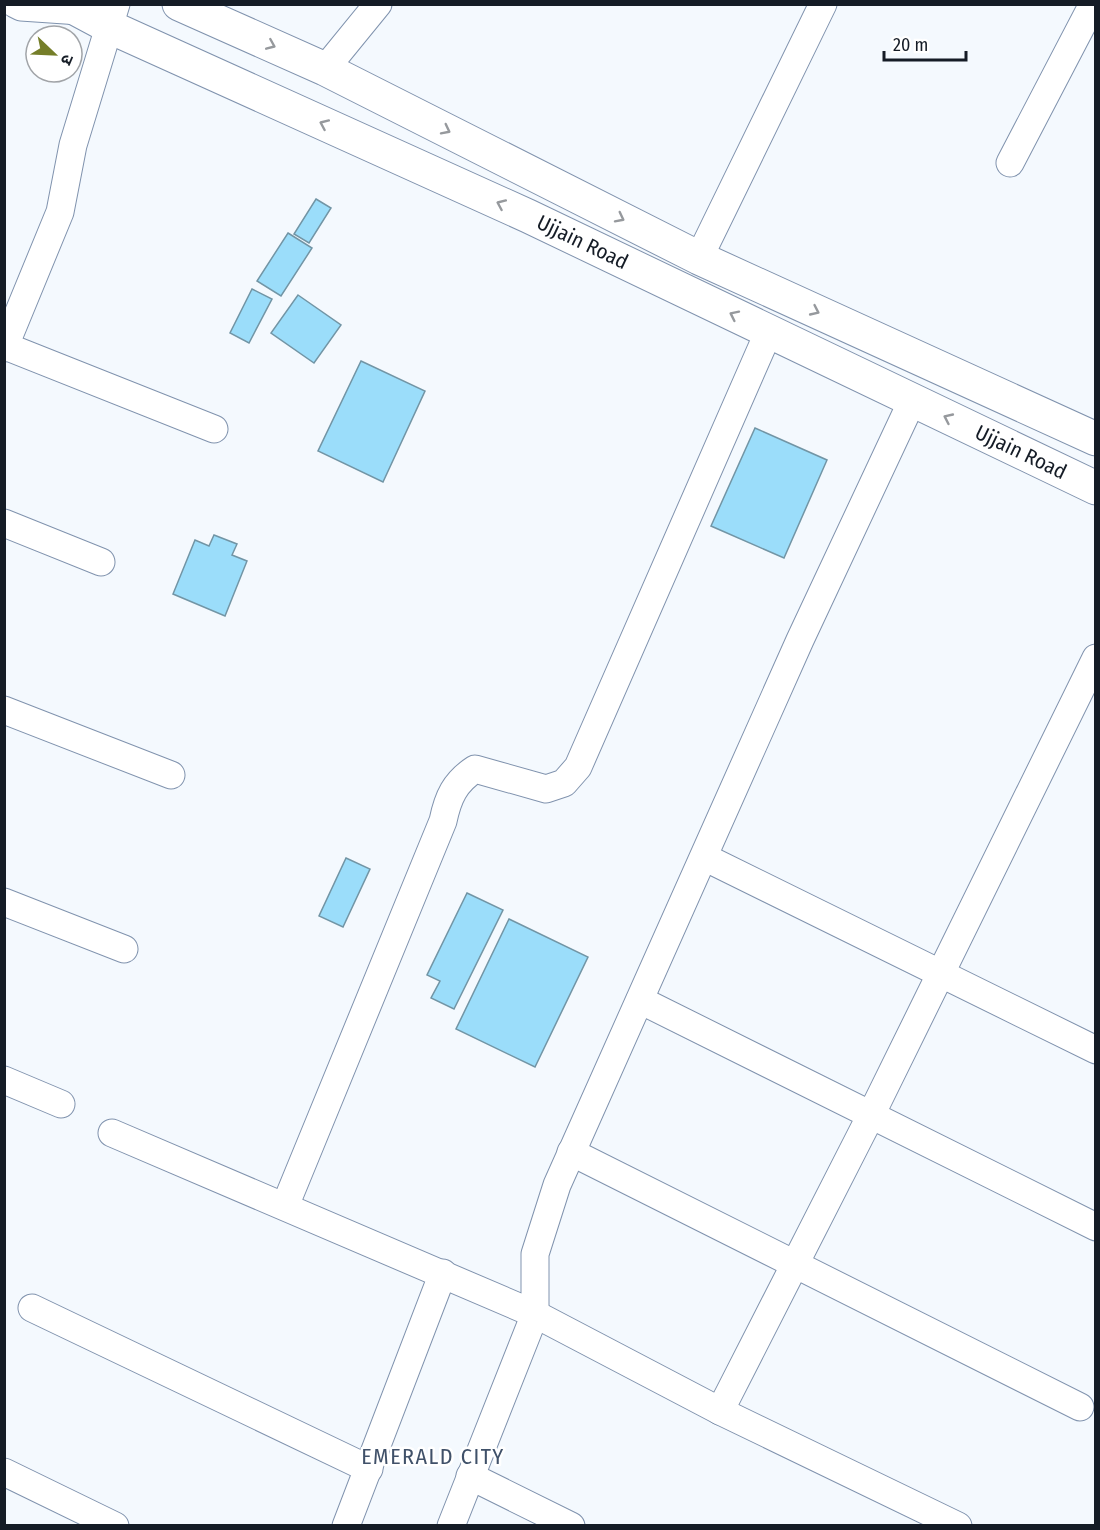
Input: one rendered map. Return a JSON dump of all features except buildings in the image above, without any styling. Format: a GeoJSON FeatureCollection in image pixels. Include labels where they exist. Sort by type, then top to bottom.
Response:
{"type":"FeatureCollection","features":[{"type":"Feature","properties":{"kind":"main road","name":"Ujjain Road"},"geometry":{"type":"LineString","coordinates":[[179,4],[228,15],[325,69],[699,258],[1095,439]]}},
{"type":"Feature","properties":{"kind":"main road","name":"Ujjain Road"},"geometry":{"type":"LineString","coordinates":[[74,8],[113,16],[1095,488]]}},
{"type":"Feature","properties":{"kind":"street"},"geometry":{"type":"LineString","coordinates":[[15,4],[21,8],[74,8]]}},
{"type":"Feature","properties":{"kind":"street"},"geometry":{"type":"LineString","coordinates":[[325,69],[378,4]]}},
{"type":"Feature","properties":{"kind":"street"},"geometry":{"type":"LineString","coordinates":[[699,258],[823,4]]}},
{"type":"Feature","properties":{"kind":"street"},"geometry":{"type":"LineString","coordinates":[[1010,163],[1094,4]]}},
{"type":"Feature","properties":{"kind":"street"},"geometry":{"type":"LineString","coordinates":[[113,16],[73,145],[60,212],[5,347],[214,429]]}},
{"type":"Feature","properties":{"kind":"street"},"geometry":{"type":"LineString","coordinates":[[285,1206],[443,821],[447,802],[460,780],[475,769],[546,789],[564,783],[578,768],[769,331]]}},
{"type":"Feature","properties":{"kind":"street"},"geometry":{"type":"LineString","coordinates":[[450,1526],[536,1314],[535,1254],[557,1185],[810,618],[912,401]]}},
{"type":"Feature","properties":{"kind":"street"},"geometry":{"type":"LineString","coordinates":[[4,523],[101,562]]}},
{"type":"Feature","properties":{"kind":"street"},"geometry":{"type":"LineString","coordinates":[[720,1411],[870,1115],[1095,658]]}},
{"type":"Feature","properties":{"kind":"street"},"geometry":{"type":"LineString","coordinates":[[4,710],[171,776]]}},
{"type":"Feature","properties":{"kind":"street"},"geometry":{"type":"LineString","coordinates":[[704,857],[1095,1050]]}},
{"type":"Feature","properties":{"kind":"street"},"geometry":{"type":"LineString","coordinates":[[4,902],[124,949]]}},
{"type":"Feature","properties":{"kind":"street"},"geometry":{"type":"LineString","coordinates":[[640,1000],[1095,1227]]}},
{"type":"Feature","properties":{"kind":"street"},"geometry":{"type":"LineString","coordinates":[[4,1080],[61,1104]]}},
{"type":"Feature","properties":{"kind":"street"},"geometry":{"type":"LineString","coordinates":[[112,1133],[536,1314],[720,1411],[958,1526]]}},
{"type":"Feature","properties":{"kind":"street"},"geometry":{"type":"LineString","coordinates":[[571,1152],[1080,1407]]}},
{"type":"Feature","properties":{"kind":"street"},"geometry":{"type":"LineString","coordinates":[[346,1526],[443,1273]]}},
{"type":"Feature","properties":{"kind":"street"},"geometry":{"type":"LineString","coordinates":[[32,1308],[369,1469]]}},
{"type":"Feature","properties":{"kind":"street"},"geometry":{"type":"LineString","coordinates":[[4,1472],[115,1526]]}},
{"type":"Feature","properties":{"kind":"street"},"geometry":{"type":"LineString","coordinates":[[470,1476],[571,1526]]}},
{"type":"Feature","properties":{"kind":"district","name":"EMERALD CITY"},"geometry":{"type":"Point","coordinates":[433,1456]}}]}
